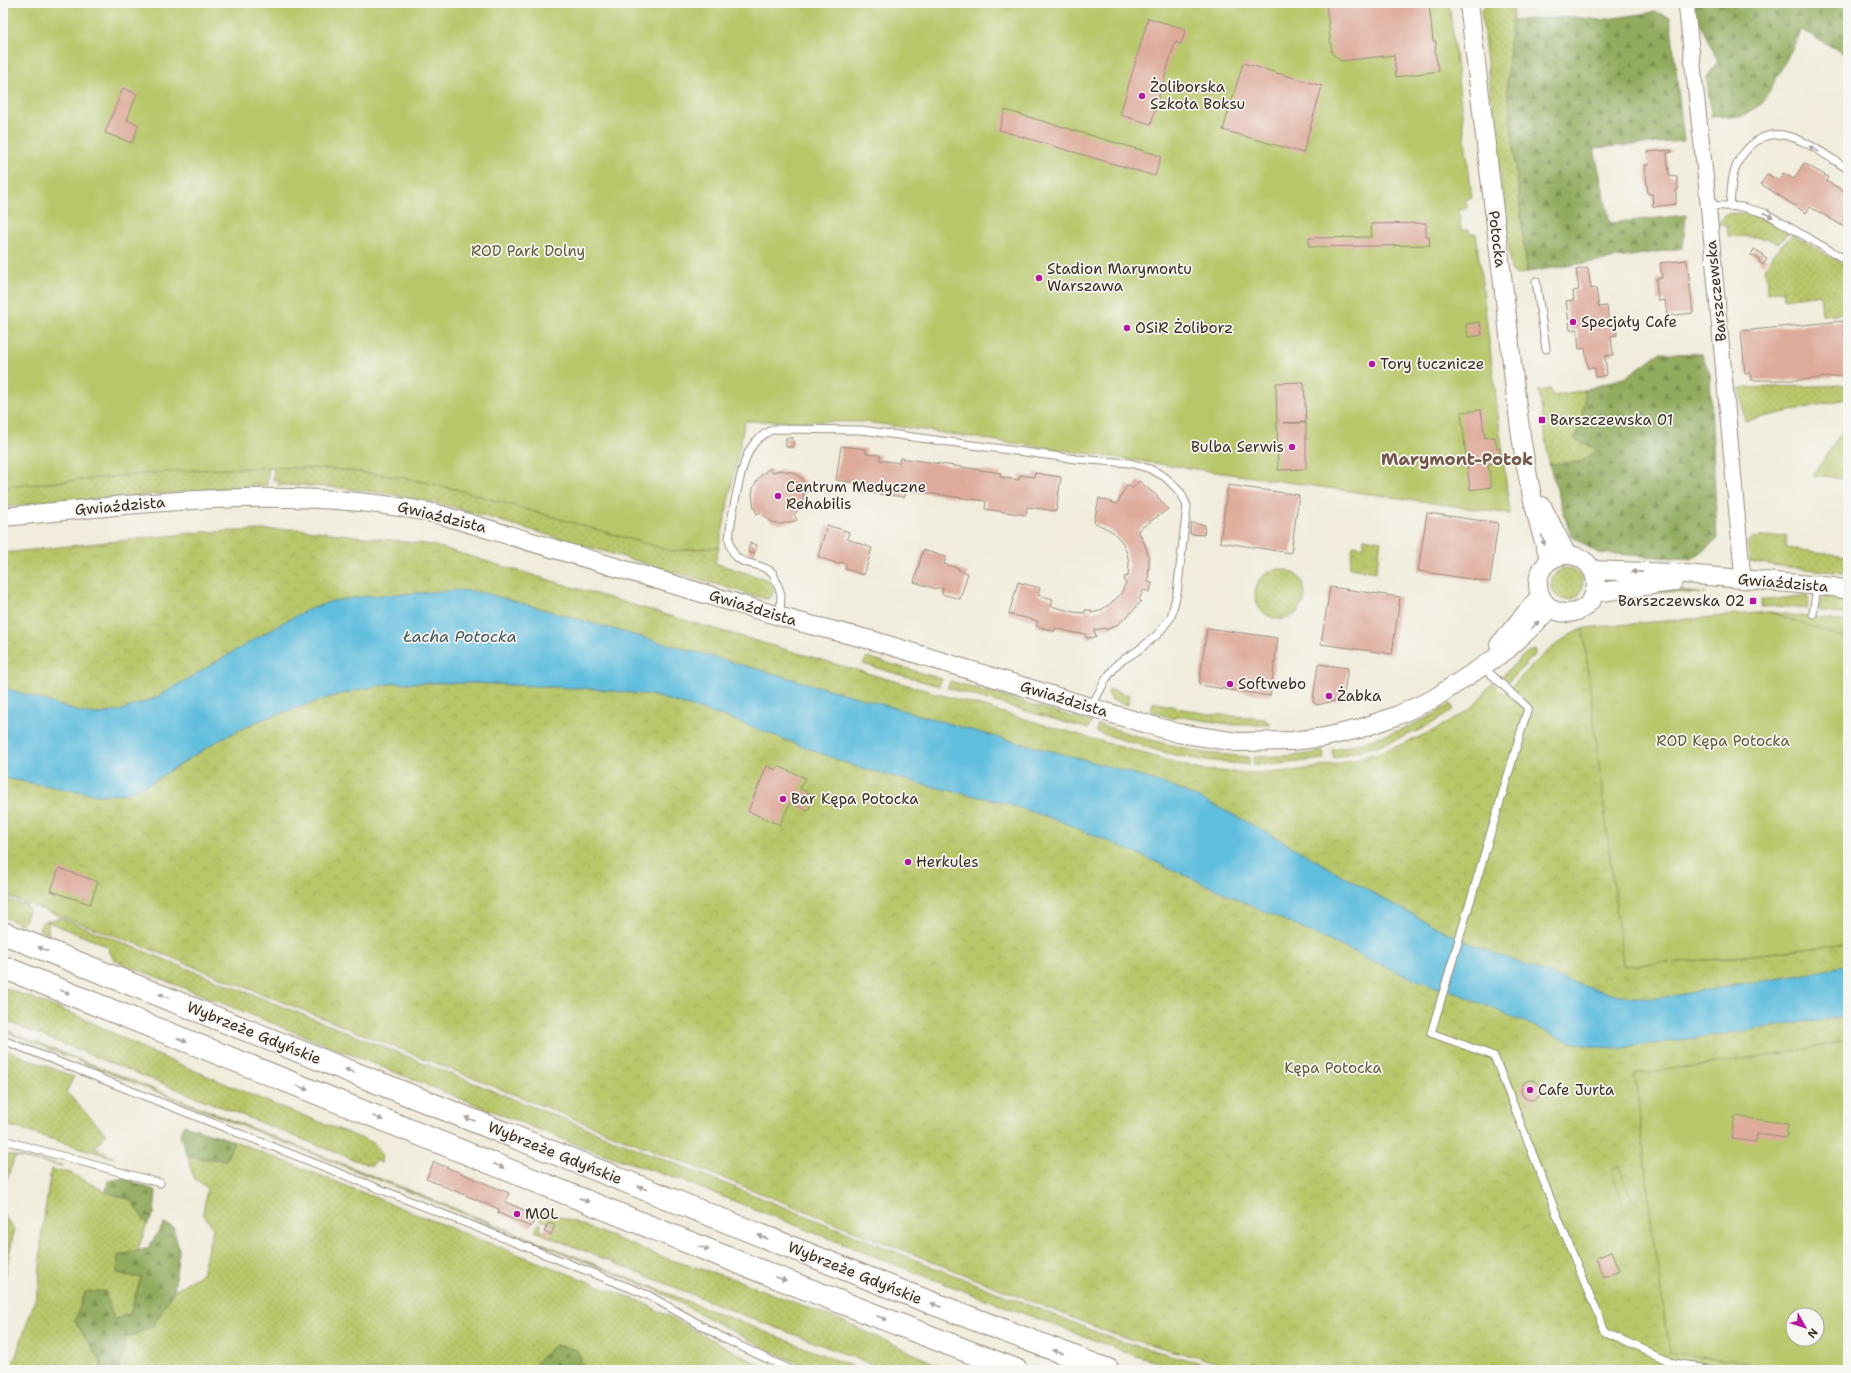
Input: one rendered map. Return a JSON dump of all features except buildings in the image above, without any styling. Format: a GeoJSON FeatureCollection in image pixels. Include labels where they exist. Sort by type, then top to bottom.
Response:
{"type":"FeatureCollection","features":[{"type":"Feature","properties":{"kind":"main road","name":"Wybrzeże Gdyńskie"},"geometry":{"type":"LineString","coordinates":[[3,933],[888,1286],[1108,1370]]}},
{"type":"Feature","properties":{"kind":"main road","name":"Wybrzeże Gdyńskie"},"geometry":{"type":"LineString","coordinates":[[3,967],[745,1265],[1016,1370]]}},
{"type":"Feature","properties":{"kind":"street","name":"Potocka"},"geometry":{"type":"LineString","coordinates":[[1469,3],[1513,374],[1528,475],[1537,518],[1550,560]]}},
{"type":"Feature","properties":{"kind":"street","name":"Barszczewska"},"geometry":{"type":"LineString","coordinates":[[1686,3],[1708,205],[1743,579]]}},
{"type":"Feature","properties":{"kind":"street","name":"Potocka"},"geometry":{"type":"LineString","coordinates":[[1528,475],[1546,515],[1567,555]]}},
{"type":"Feature","properties":{"kind":"street","name":"Gwiaździsta"},"geometry":{"type":"LineString","coordinates":[[3,517],[196,499],[272,498],[356,500],[398,505],[438,514],[780,616],[875,641],[1178,732],[1236,742],[1292,741],[1325,737],[1358,729],[1396,716],[1433,699],[1482,665],[1545,602]]}},
{"type":"Feature","properties":{"kind":"street"},"geometry":{"type":"LineString","coordinates":[[1567,555],[1579,558],[1592,570],[1596,581],[1594,593],[1584,608],[1575,612],[1562,613],[1545,602],[1538,583],[1541,570],[1550,560],[1558,556],[1567,555]]}},
{"type":"Feature","properties":{"kind":"street","name":"Gwiaździsta"},"geometry":{"type":"LineString","coordinates":[[1592,570],[1673,573],[1848,590]]}},
{"type":"Feature","properties":{"kind":"street","name":"Gwiaździsta"},"geometry":{"type":"LineString","coordinates":[[1594,593],[1718,577]]}},
{"type":"Feature","properties":{"kind":"lane"},"geometry":{"type":"LineString","coordinates":[[1730,207],[1733,176],[1741,157],[1754,142],[1764,138],[1782,135],[1788,136],[1802,142],[1848,168]]}},
{"type":"Feature","properties":{"kind":"lane"},"geometry":{"type":"LineString","coordinates":[[1708,205],[1754,209],[1765,213],[1848,261]]}},
{"type":"Feature","properties":{"kind":"lane"},"geometry":{"type":"LineString","coordinates":[[1536,281],[1546,349]]}},
{"type":"Feature","properties":{"kind":"lane"},"geometry":{"type":"LineString","coordinates":[[780,616],[781,594],[772,573],[738,560],[731,550],[729,539],[744,461],[752,446],[763,434],[774,429],[861,430],[1076,459],[1130,463],[1150,469],[1174,484],[1181,493],[1187,506],[1177,593],[1171,617],[1157,635],[1118,663],[1106,678],[1091,707]]}},
{"type":"Feature","properties":{"kind":"lane"},"geometry":{"type":"LineString","coordinates":[[1813,614],[1817,586]]}},
{"type":"Feature","properties":{"kind":"lane"},"geometry":{"type":"LineString","coordinates":[[1482,665],[1528,708],[1431,1033],[1494,1056],[1557,1213],[1568,1246],[1606,1333],[1674,1363],[1714,1370]]}},
{"type":"Feature","properties":{"kind":"lane"},"geometry":{"type":"LineString","coordinates":[[3,1040],[648,1295],[727,1340],[791,1370]]}},
{"type":"Feature","properties":{"kind":"lane"},"geometry":{"type":"LineString","coordinates":[[3,1140],[160,1184]]}},
{"type":"Feature","properties":{"kind":"green space","name":"ROD Park Dolny"},"geometry":{"type":"Polygon","coordinates":[[[3,3],[1449,3],[1472,198],[1466,199],[1467,208],[1459,209],[1461,230],[1469,230],[1470,234],[1476,233],[1510,514],[866,422],[745,421],[719,547],[671,551],[463,491],[406,478],[335,469],[271,467],[175,471],[3,487],[3,3]]]}},
{"type":"Feature","properties":{"kind":"green space"},"geometry":{"type":"Polygon","coordinates":[[[1514,3],[1507,85],[1527,272],[1516,275],[1511,270],[1481,10],[1487,6],[1514,3]]]}},
{"type":"Feature","properties":{"kind":"green space"},"geometry":{"type":"Polygon","coordinates":[[[1695,3],[1848,3],[1848,56],[1802,30],[1763,103],[1742,116],[1711,117],[1707,77],[1718,61],[1696,15],[1695,3]]]}},
{"type":"Feature","properties":{"kind":"green space"},"geometry":{"type":"Polygon","coordinates":[[[1655,12],[1670,17],[1684,141],[1594,148],[1610,223],[1686,215],[1683,248],[1527,272],[1507,85],[1511,25],[1513,20],[1574,17],[1600,20],[1655,12]]]}},
{"type":"Feature","properties":{"kind":"green space"},"geometry":{"type":"Polygon","coordinates":[[[1736,213],[1758,216],[1789,232],[1778,244],[1766,238],[1763,240],[1757,237],[1728,236],[1727,224],[1717,225],[1725,214],[1736,213]]]}},
{"type":"Feature","properties":{"kind":"green space"},"geometry":{"type":"Polygon","coordinates":[[[1793,235],[1848,267],[1848,313],[1822,315],[1820,294],[1784,299],[1783,290],[1768,293],[1767,274],[1764,271],[1772,255],[1793,235]]]}},
{"type":"Feature","properties":{"kind":"green space"},"geometry":{"type":"Polygon","coordinates":[[[1659,353],[1702,354],[1710,374],[1717,540],[1692,559],[1598,553],[1571,536],[1549,464],[1581,462],[1598,450],[1575,439],[1585,403],[1584,390],[1626,377],[1659,353]]]}},
{"type":"Feature","properties":{"kind":"green space"},"geometry":{"type":"Polygon","coordinates":[[[1848,385],[1848,397],[1846,399],[1745,421],[1739,388],[1848,385]]]}},
{"type":"Feature","properties":{"kind":"green space"},"geometry":{"type":"Polygon","coordinates":[[[1550,389],[1553,396],[1584,390],[1585,403],[1575,439],[1599,450],[1581,462],[1549,464],[1539,391],[1550,389]]]}},
{"type":"Feature","properties":{"kind":"green space"},"geometry":{"type":"Polygon","coordinates":[[[1848,423],[1848,479],[1813,475],[1848,423]]]}},
{"type":"Feature","properties":{"kind":"green space"},"geometry":{"type":"Polygon","coordinates":[[[269,467],[267,485],[3,507],[3,487],[175,471],[269,467]]]}},
{"type":"Feature","properties":{"kind":"green space"},"geometry":{"type":"Polygon","coordinates":[[[274,467],[335,469],[406,478],[463,491],[671,551],[719,547],[715,563],[771,581],[774,591],[771,597],[766,599],[453,507],[431,502],[344,488],[278,485],[278,480],[273,480],[274,467]]]}},
{"type":"Feature","properties":{"kind":"green space","name":"Kępa Potocka"},"geometry":{"type":"Polygon","coordinates":[[[298,529],[432,545],[1200,770],[1270,773],[1296,770],[1349,761],[1400,745],[1449,722],[1471,708],[1476,704],[1492,683],[1505,694],[1551,649],[1571,634],[1583,628],[1623,966],[1718,959],[1848,944],[1848,1040],[1782,1054],[1635,1074],[1654,1244],[1670,1352],[1749,1363],[1749,1370],[1245,1370],[1118,1336],[140,945],[3,895],[3,553],[203,532],[298,529]]]}},
{"type":"Feature","properties":{"kind":"green space"},"geometry":{"type":"Polygon","coordinates":[[[1787,535],[1786,548],[1848,556],[1848,574],[1750,561],[1747,543],[1751,538],[1787,535]]]}},
{"type":"Feature","properties":{"kind":"green space"},"geometry":{"type":"Polygon","coordinates":[[[1364,538],[1381,541],[1376,572],[1349,568],[1353,545],[1363,547],[1364,538]]]}},
{"type":"Feature","properties":{"kind":"green space"},"geometry":{"type":"Polygon","coordinates":[[[1567,568],[1578,573],[1583,584],[1578,595],[1567,600],[1556,595],[1551,584],[1556,573],[1567,568]]]}},
{"type":"Feature","properties":{"kind":"green space"},"geometry":{"type":"Polygon","coordinates":[[[1275,569],[1285,569],[1298,576],[1305,589],[1305,599],[1298,612],[1285,619],[1275,619],[1266,615],[1259,608],[1255,599],[1255,589],[1259,580],[1266,573],[1275,569]]]}},
{"type":"Feature","properties":{"kind":"green space"},"geometry":{"type":"Polygon","coordinates":[[[1667,589],[1706,594],[1650,591],[1667,589]]]}},
{"type":"Feature","properties":{"kind":"green space"},"geometry":{"type":"Polygon","coordinates":[[[1806,595],[1809,597],[1807,609],[1778,606],[1761,607],[1761,599],[1777,599],[1806,595]]]}},
{"type":"Feature","properties":{"kind":"green space"},"geometry":{"type":"Polygon","coordinates":[[[1824,597],[1848,600],[1848,615],[1819,611],[1821,599],[1824,597]]]}},
{"type":"Feature","properties":{"kind":"green space"},"geometry":{"type":"Polygon","coordinates":[[[1769,612],[1848,622],[1848,639],[1769,612]]]}},
{"type":"Feature","properties":{"kind":"green space","name":"ROD Kępa Potocka"},"geometry":{"type":"Polygon","coordinates":[[[1769,612],[1848,639],[1848,944],[1718,959],[1623,966],[1583,628],[1769,612]]]}},
{"type":"Feature","properties":{"kind":"green space"},"geometry":{"type":"Polygon","coordinates":[[[1535,649],[1535,655],[1508,682],[1502,676],[1526,653],[1535,649]]]}},
{"type":"Feature","properties":{"kind":"green space"},"geometry":{"type":"Polygon","coordinates":[[[867,657],[942,679],[939,686],[863,664],[867,657]]]}},
{"type":"Feature","properties":{"kind":"green space"},"geometry":{"type":"Polygon","coordinates":[[[950,681],[1091,722],[1088,729],[947,688],[950,681]]]}},
{"type":"Feature","properties":{"kind":"green space"},"geometry":{"type":"Polygon","coordinates":[[[1109,689],[1130,695],[1128,705],[1112,700],[1108,693],[1109,689]]]}},
{"type":"Feature","properties":{"kind":"green space"},"geometry":{"type":"Polygon","coordinates":[[[1153,702],[1202,713],[1265,719],[1271,725],[1235,725],[1174,716],[1174,719],[1151,711],[1153,702]]]}},
{"type":"Feature","properties":{"kind":"green space"},"geometry":{"type":"Polygon","coordinates":[[[1450,704],[1454,709],[1441,718],[1412,733],[1334,758],[1332,750],[1393,732],[1423,720],[1450,704]]]}},
{"type":"Feature","properties":{"kind":"green space"},"geometry":{"type":"Polygon","coordinates":[[[1098,724],[1143,738],[1204,753],[1249,757],[1249,765],[1195,759],[1166,753],[1096,732],[1098,724]]]}},
{"type":"Feature","properties":{"kind":"green space"},"geometry":{"type":"Polygon","coordinates":[[[1323,751],[1324,759],[1281,764],[1253,765],[1254,757],[1301,755],[1323,751]]]}},
{"type":"Feature","properties":{"kind":"green space"},"geometry":{"type":"Polygon","coordinates":[[[3,899],[26,905],[28,908],[27,917],[21,924],[3,917],[3,899]]]}},
{"type":"Feature","properties":{"kind":"green space"},"geometry":{"type":"Polygon","coordinates":[[[61,918],[1116,1340],[1226,1370],[1184,1370],[1136,1356],[914,1272],[683,1181],[575,1144],[114,960],[107,946],[48,922],[48,934],[39,930],[42,922],[61,918]]]}},
{"type":"Feature","properties":{"kind":"green space"},"geometry":{"type":"Polygon","coordinates":[[[3,987],[83,1018],[153,1053],[273,1104],[374,1143],[382,1157],[381,1163],[375,1160],[372,1166],[352,1159],[3,1020],[3,987]]]}},
{"type":"Feature","properties":{"kind":"green space"},"geometry":{"type":"Polygon","coordinates":[[[3,1029],[861,1370],[818,1370],[792,1361],[745,1338],[654,1289],[3,1031],[3,1029]]]}},
{"type":"Feature","properties":{"kind":"green space"},"geometry":{"type":"Polygon","coordinates":[[[1848,1040],[1848,1370],[1749,1370],[1749,1363],[1670,1352],[1654,1244],[1635,1074],[1782,1054],[1848,1040]]]}},
{"type":"Feature","properties":{"kind":"green space"},"geometry":{"type":"Polygon","coordinates":[[[3,1049],[74,1077],[66,1092],[106,1134],[95,1147],[114,1158],[3,1124],[3,1049]]]}},
{"type":"Feature","properties":{"kind":"green space"},"geometry":{"type":"Polygon","coordinates":[[[184,1125],[234,1141],[226,1160],[188,1157],[180,1136],[184,1125]]]}},
{"type":"Feature","properties":{"kind":"green space"},"geometry":{"type":"Polygon","coordinates":[[[234,1141],[481,1240],[644,1303],[769,1370],[119,1370],[126,1338],[153,1326],[174,1290],[202,1274],[213,1228],[203,1214],[207,1188],[193,1177],[188,1157],[226,1160],[234,1141]]]}},
{"type":"Feature","properties":{"kind":"green space"},"geometry":{"type":"Polygon","coordinates":[[[3,1154],[64,1166],[15,1157],[3,1189],[3,1154]]]}},
{"type":"Feature","properties":{"kind":"green space"},"geometry":{"type":"Polygon","coordinates":[[[1619,1166],[1632,1200],[1623,1203],[1611,1169],[1619,1166]]]}},
{"type":"Feature","properties":{"kind":"green space"},"geometry":{"type":"Polygon","coordinates":[[[51,1169],[71,1173],[106,1192],[132,1200],[147,1225],[137,1252],[118,1256],[141,1278],[130,1313],[114,1320],[75,1321],[102,1364],[99,1370],[11,1370],[39,1288],[41,1238],[51,1169]]]}},
{"type":"Feature","properties":{"kind":"green space"},"geometry":{"type":"Polygon","coordinates":[[[124,1178],[156,1191],[154,1214],[147,1225],[132,1200],[106,1192],[108,1181],[124,1178]]]}},
{"type":"Feature","properties":{"kind":"green space"},"geometry":{"type":"Polygon","coordinates":[[[544,1210],[668,1259],[734,1279],[840,1320],[949,1370],[886,1370],[746,1316],[535,1231],[539,1223],[542,1225],[540,1230],[551,1234],[555,1225],[540,1220],[544,1210]]]}},
{"type":"Feature","properties":{"kind":"green space"},"geometry":{"type":"Polygon","coordinates":[[[3,1214],[14,1229],[3,1290],[3,1214]]]}},
{"type":"Feature","properties":{"kind":"green space"},"geometry":{"type":"Polygon","coordinates":[[[164,1224],[173,1227],[179,1249],[174,1290],[153,1326],[126,1338],[119,1370],[99,1370],[102,1364],[75,1321],[85,1292],[105,1291],[114,1320],[130,1313],[141,1278],[117,1273],[118,1256],[148,1248],[164,1224]]]}},
{"type":"Feature","properties":{"kind":"green space"},"geometry":{"type":"Polygon","coordinates":[[[555,1345],[577,1350],[585,1370],[537,1370],[536,1362],[555,1345]]]}},
{"type":"Feature","properties":{"kind":"water","name":"Łacha Potocka"},"geometry":{"type":"Polygon","coordinates":[[[463,590],[485,593],[1156,781],[1206,801],[1238,817],[1388,901],[1462,940],[1549,974],[1603,991],[1631,997],[1659,998],[1807,974],[1848,965],[1848,1016],[1631,1047],[1600,1047],[1571,1042],[1452,991],[1439,988],[1402,974],[1136,853],[1060,821],[998,801],[929,786],[854,766],[729,718],[651,695],[595,689],[473,683],[394,683],[330,697],[258,721],[221,739],[149,784],[122,794],[99,795],[3,778],[3,687],[83,713],[99,714],[119,711],[155,698],[284,622],[307,610],[332,601],[368,596],[463,590]]]}},
{"type":"Feature","properties":{"kind":"place","name":"Żoliborska Szkoła Boksu"},"geometry":{"type":"Point","coordinates":[1142,96]}},
{"type":"Feature","properties":{"kind":"place","name":"Stadion Marymontu Warszawa"},"geometry":{"type":"Point","coordinates":[1039,278]}},
{"type":"Feature","properties":{"kind":"place","name":"Specjały Cafe"},"geometry":{"type":"Point","coordinates":[1573,322]}},
{"type":"Feature","properties":{"kind":"place","name":"OSiR Żoliborz"},"geometry":{"type":"Point","coordinates":[1127,328]}},
{"type":"Feature","properties":{"kind":"place","name":"Tory łucznicze"},"geometry":{"type":"Point","coordinates":[1372,364]}},
{"type":"Feature","properties":{"kind":"place","name":"Barszczewska 01"},"geometry":{"type":"Point","coordinates":[1542,420]}},
{"type":"Feature","properties":{"kind":"place","name":"Bulba Serwis"},"geometry":{"type":"Point","coordinates":[1292,447]}},
{"type":"Feature","properties":{"kind":"place","name":"Centrum Medyczne Rehabilis"},"geometry":{"type":"Point","coordinates":[778,496]}},
{"type":"Feature","properties":{"kind":"place","name":"Barszczewska 02"},"geometry":{"type":"Point","coordinates":[1753,601]}},
{"type":"Feature","properties":{"kind":"place","name":"Softwebo"},"geometry":{"type":"Point","coordinates":[1230,684]}},
{"type":"Feature","properties":{"kind":"place","name":"Żabka"},"geometry":{"type":"Point","coordinates":[1329,696]}},
{"type":"Feature","properties":{"kind":"place","name":"Bar Kępa Potocka"},"geometry":{"type":"Point","coordinates":[783,799]}},
{"type":"Feature","properties":{"kind":"place","name":"Herkules"},"geometry":{"type":"Point","coordinates":[908,862]}},
{"type":"Feature","properties":{"kind":"place","name":"Cafe Jurta"},"geometry":{"type":"Point","coordinates":[1530,1090]}},
{"type":"Feature","properties":{"kind":"place","name":"MOL"},"geometry":{"type":"Point","coordinates":[517,1214]}},
{"type":"Feature","properties":{"kind":"district","name":"Marymont-Potok"},"geometry":{"type":"Point","coordinates":[1457,459]}}]}
